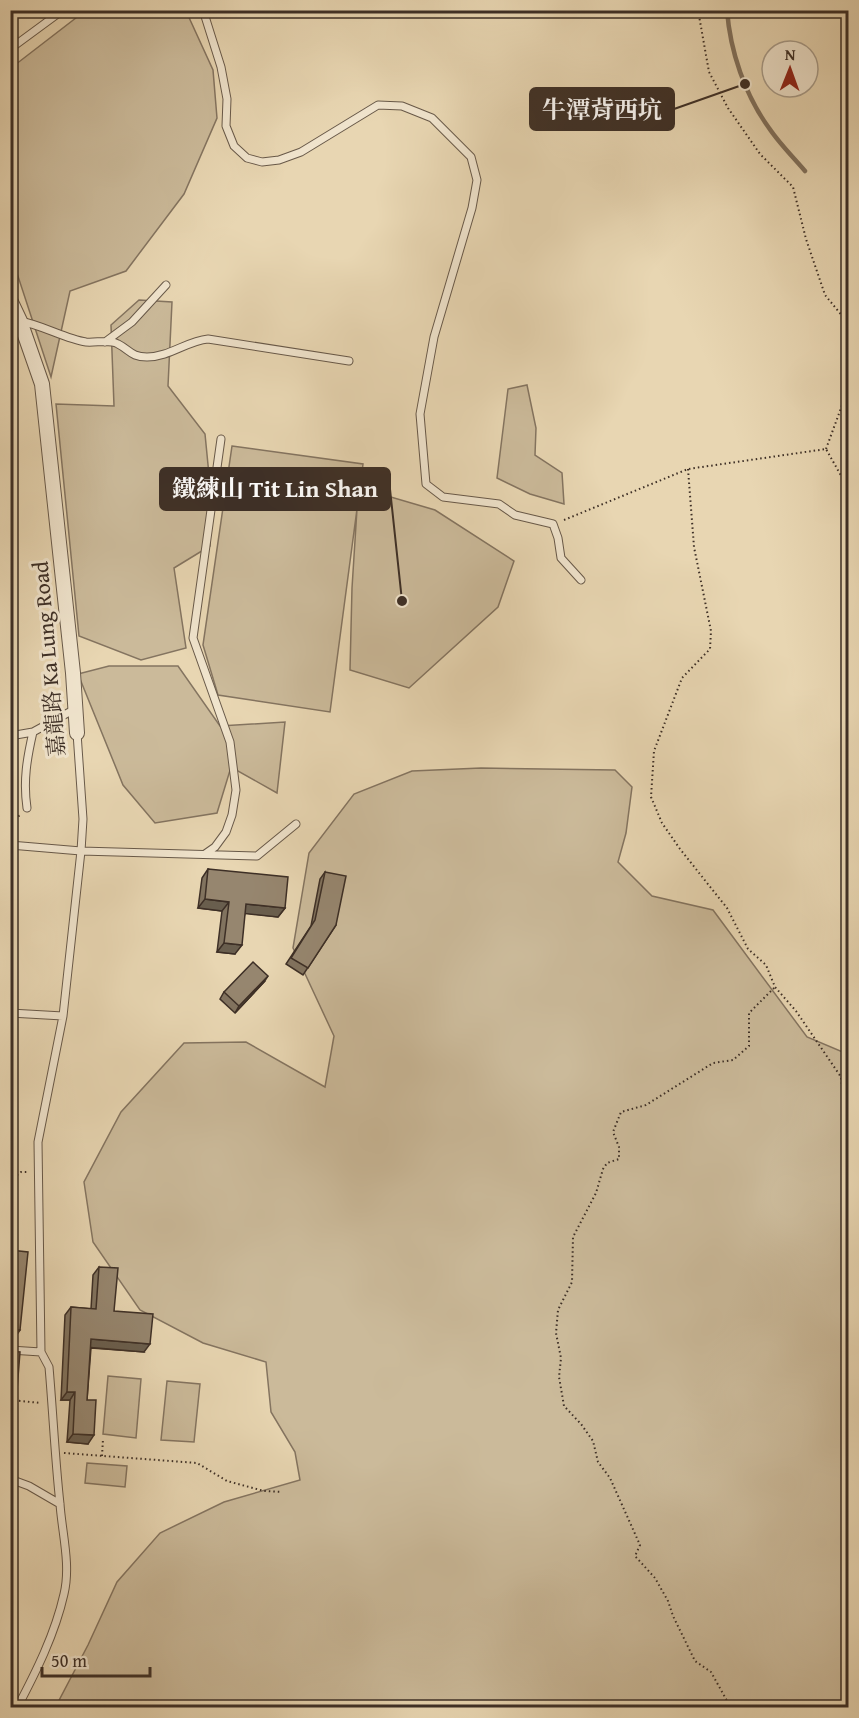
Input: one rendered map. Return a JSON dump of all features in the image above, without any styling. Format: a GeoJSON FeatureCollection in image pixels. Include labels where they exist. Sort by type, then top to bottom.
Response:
{"type":"FeatureCollection","features":[{"type":"Feature","properties":{"kind":"street","name":"嘉龍路 Ka Lung Road"},"geometry":{"type":"LineString","coordinates":[[10,300],[20,321],[42,384],[77,733]]}},
{"type":"Feature","properties":{"kind":"lane"},"geometry":{"type":"LineString","coordinates":[[10,50],[63,10]]}},
{"type":"Feature","properties":{"kind":"lane"},"geometry":{"type":"LineString","coordinates":[[203,10],[221,67],[227,99],[226,126],[234,146],[247,158],[262,162],[279,160],[301,152],[378,105],[402,106],[432,118],[471,157],[477,180],[472,208],[434,337],[420,414],[426,484],[443,497],[499,504],[515,515],[553,524],[561,558],[580,580]]}},
{"type":"Feature","properties":{"kind":"lane"},"geometry":{"type":"LineString","coordinates":[[105,342],[132,322],[166,285]]}},
{"type":"Feature","properties":{"kind":"lane"},"geometry":{"type":"LineString","coordinates":[[20,321],[38,324],[86,342],[117,343],[131,355],[146,357],[164,355],[208,339],[349,361]]}},
{"type":"Feature","properties":{"kind":"lane"},"geometry":{"type":"LineString","coordinates":[[205,854],[215,847],[226,832],[232,815],[236,790],[230,742],[193,638],[221,439]]}},
{"type":"Feature","properties":{"kind":"lane"},"geometry":{"type":"LineString","coordinates":[[10,735],[17,736],[33,732],[75,709]]}},
{"type":"Feature","properties":{"kind":"lane"},"geometry":{"type":"LineString","coordinates":[[27,808],[26,766],[33,732]]}},
{"type":"Feature","properties":{"kind":"lane","name":"嘉龍路 Ka Lung Road"},"geometry":{"type":"LineString","coordinates":[[17,1707],[36,1671],[56,1623],[65,1592],[66,1561],[49,1367],[41,1352],[38,1142],[63,1016],[81,850],[83,819],[77,733]]}},
{"type":"Feature","properties":{"kind":"lane"},"geometry":{"type":"LineString","coordinates":[[10,845],[81,850],[257,856],[296,824]]}},
{"type":"Feature","properties":{"kind":"lane"},"geometry":{"type":"LineString","coordinates":[[10,1013],[63,1016]]}},
{"type":"Feature","properties":{"kind":"lane"},"geometry":{"type":"LineString","coordinates":[[10,1350],[41,1352]]}},
{"type":"Feature","properties":{"kind":"lane"},"geometry":{"type":"LineString","coordinates":[[10,1479],[29,1486],[60,1504]]}},
{"type":"Feature","properties":{"kind":"path"},"geometry":{"type":"LineString","coordinates":[[698,10],[710,72],[728,108],[760,154],[793,188],[806,239],[825,295],[849,322]]}},
{"type":"Feature","properties":{"kind":"path"},"geometry":{"type":"LineString","coordinates":[[747,10],[748,15]]}},
{"type":"Feature","properties":{"kind":"path"},"geometry":{"type":"LineString","coordinates":[[826,449],[849,389]]}},
{"type":"Feature","properties":{"kind":"path"},"geometry":{"type":"LineString","coordinates":[[553,524],[688,469],[826,449]]}},
{"type":"Feature","properties":{"kind":"path"},"geometry":{"type":"LineString","coordinates":[[826,449],[849,488]]}},
{"type":"Feature","properties":{"kind":"path"},"geometry":{"type":"LineString","coordinates":[[688,469],[694,548],[711,631],[710,649],[682,678],[654,751],[651,797],[662,823],[700,876],[727,908],[748,949],[766,965],[775,987],[796,1011],[841,1077],[844,1104],[849,1112]]}},
{"type":"Feature","properties":{"kind":"path"},"geometry":{"type":"LineString","coordinates":[[731,1707],[711,1672],[695,1661],[656,1578],[635,1556],[640,1545],[610,1478],[598,1462],[592,1441],[581,1424],[564,1406],[559,1377],[561,1358],[556,1333],[558,1310],[572,1282],[573,1237],[596,1193],[603,1169],[608,1163],[619,1159],[619,1148],[613,1132],[621,1112],[646,1105],[713,1063],[733,1060],[750,1046],[749,1013],[775,987]]}},
{"type":"Feature","properties":{"kind":"path"},"geometry":{"type":"LineString","coordinates":[[10,1181],[21,1172],[38,1172]]}},
{"type":"Feature","properties":{"kind":"path"},"geometry":{"type":"LineString","coordinates":[[10,1400],[52,1404]]}},
{"type":"Feature","properties":{"kind":"path"},"geometry":{"type":"LineString","coordinates":[[102,1456],[103,1439]]}},
{"type":"Feature","properties":{"kind":"path"},"geometry":{"type":"LineString","coordinates":[[56,1453],[197,1463],[227,1481],[264,1491],[282,1491]]}},
{"type":"Feature","properties":{"kind":"shaded area"},"geometry":{"type":"Polygon","coordinates":[[[85,11],[186,11],[213,70],[217,118],[184,194],[126,271],[70,291],[51,377],[11,255],[11,68],[85,11]]]}},
{"type":"Feature","properties":{"kind":"shaded area"},"geometry":{"type":"Polygon","coordinates":[[[139,300],[172,302],[168,386],[205,434],[210,485],[210,546],[174,568],[186,648],[141,660],[79,636],[56,404],[114,406],[111,325],[139,300]]]}},
{"type":"Feature","properties":{"kind":"shaded area"},"geometry":{"type":"Polygon","coordinates":[[[527,385],[536,428],[535,455],[562,473],[564,504],[530,494],[497,478],[508,389],[527,385]]]}},
{"type":"Feature","properties":{"kind":"shaded area"},"geometry":{"type":"Polygon","coordinates":[[[232,446],[363,464],[360,488],[435,510],[514,561],[498,607],[409,688],[350,670],[357,509],[330,712],[218,695],[203,645],[232,446]]]}},
{"type":"Feature","properties":{"kind":"shaded area"},"geometry":{"type":"Polygon","coordinates":[[[109,666],[178,666],[220,726],[285,722],[277,793],[231,767],[217,813],[155,823],[123,785],[78,674],[109,666]]]}},
{"type":"Feature","properties":{"kind":"shaded area"},"geometry":{"type":"Polygon","coordinates":[[[481,768],[615,770],[632,787],[626,833],[618,862],[652,896],[713,910],[807,1037],[848,1053],[848,1707],[55,1708],[117,1582],[160,1533],[224,1502],[300,1480],[295,1452],[271,1412],[266,1362],[203,1343],[140,1310],[93,1242],[84,1182],[121,1112],[184,1043],[246,1042],[325,1087],[334,1036],[293,948],[309,853],[354,794],[412,771],[481,768]]]}},
{"type":"Feature","properties":{"kind":"shaded area"},"geometry":{"type":"Polygon","coordinates":[[[108,1376],[141,1379],[136,1438],[103,1434],[108,1376]]]}},
{"type":"Feature","properties":{"kind":"shaded area"},"geometry":{"type":"Polygon","coordinates":[[[167,1381],[200,1384],[194,1442],[161,1440],[167,1381]]]}},
{"type":"Feature","properties":{"kind":"shaded area"},"geometry":{"type":"Polygon","coordinates":[[[87,1463],[127,1466],[125,1487],[85,1483],[87,1463]]]}},
{"type":"Feature","properties":{"kind":"building"},"geometry":{"type":"Polygon","coordinates":[[[208,869],[288,877],[285,908],[246,904],[242,945],[224,943],[229,902],[205,899],[208,869]]]}},
{"type":"Feature","properties":{"kind":"building"},"geometry":{"type":"Polygon","coordinates":[[[325,872],[346,876],[336,925],[308,968],[291,958],[315,920],[325,872]]]}},
{"type":"Feature","properties":{"kind":"building"},"geometry":{"type":"Polygon","coordinates":[[[253,962],[268,976],[239,1006],[224,992],[253,962]]]}},
{"type":"Feature","properties":{"kind":"building"},"geometry":{"type":"Polygon","coordinates":[[[10,1250],[28,1252],[20,1330],[10,1329],[10,1250]]]}},
{"type":"Feature","properties":{"kind":"building"},"geometry":{"type":"Polygon","coordinates":[[[99,1267],[118,1268],[114,1311],[153,1314],[150,1344],[91,1339],[87,1400],[96,1400],[94,1435],[73,1434],[75,1392],[67,1392],[71,1307],[96,1309],[99,1267]]]}},
{"type":"Feature","properties":{"kind":"building"},"geometry":{"type":"Polygon","coordinates":[[[10,1351],[20,1352],[13,1441],[10,1441],[10,1351]]]}},
{"type":"Feature","properties":{"kind":"waterway"},"geometry":{"type":"LineString","coordinates":[[727,10],[731,41],[746,87],[760,115],[773,134],[805,171]]}},
{"type":"Feature","properties":{"kind":"place","name":"牛潭背西坑"},"geometry":{"type":"Point","coordinates":[745,84]}},
{"type":"Feature","properties":{"kind":"place","name":"鐵練山 Tit Lin Shan"},"geometry":{"type":"Point","coordinates":[402,601]}}]}
